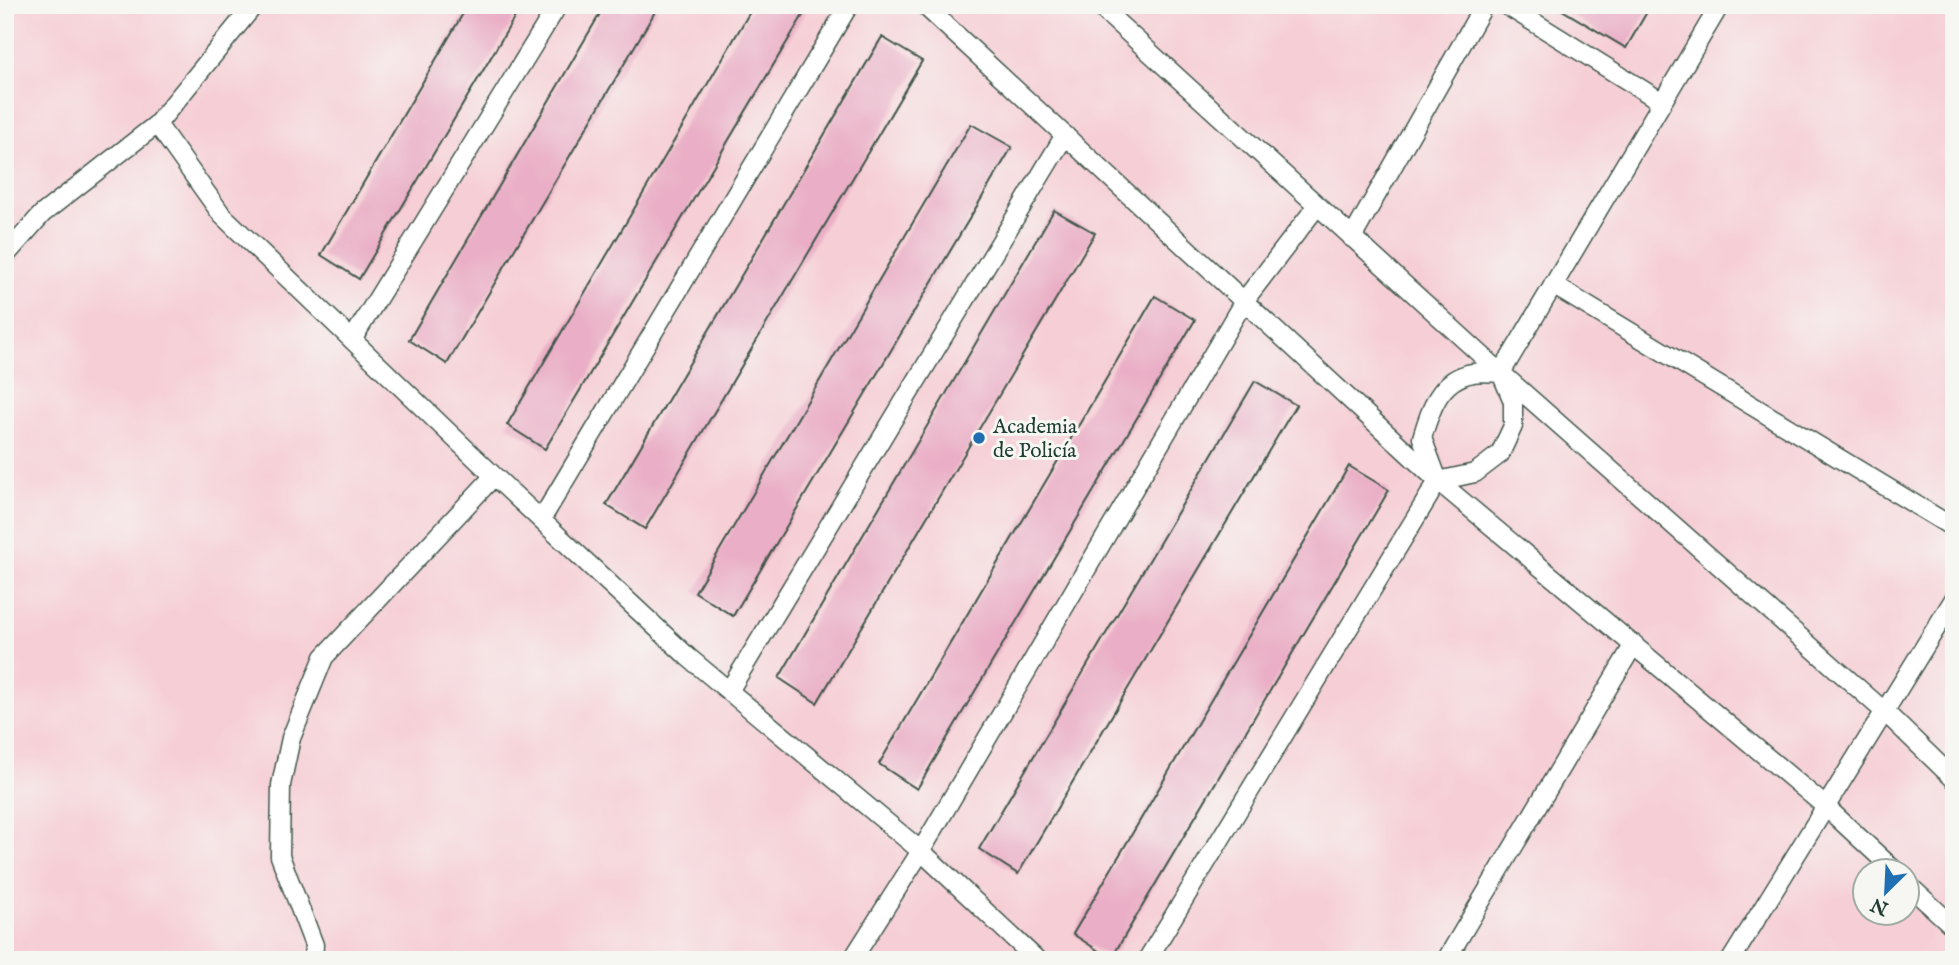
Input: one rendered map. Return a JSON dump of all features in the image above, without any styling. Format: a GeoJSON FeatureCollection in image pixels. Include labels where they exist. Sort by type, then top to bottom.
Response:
{"type":"FeatureCollection","features":[{"type":"Feature","properties":{"kind":"lane"},"geometry":{"type":"LineString","coordinates":[[5,256],[42,214],[157,124],[254,5]]}},
{"type":"Feature","properties":{"kind":"lane"},"geometry":{"type":"LineString","coordinates":[[352,340],[558,5]]}},
{"type":"Feature","properties":{"kind":"lane"},"geometry":{"type":"LineString","coordinates":[[541,520],[849,5]]}},
{"type":"Feature","properties":{"kind":"lane"},"geometry":{"type":"LineString","coordinates":[[924,5],[1438,481],[1825,806],[1879,856]]}},
{"type":"Feature","properties":{"kind":"lane"},"geometry":{"type":"LineString","coordinates":[[1098,5],[1501,373],[1885,712],[1954,779]]}},
{"type":"Feature","properties":{"kind":"lane"},"geometry":{"type":"LineString","coordinates":[[1352,238],[1484,5]]}},
{"type":"Feature","properties":{"kind":"lane"},"geometry":{"type":"LineString","coordinates":[[1506,5],[1662,103]]}},
{"type":"Feature","properties":{"kind":"lane"},"geometry":{"type":"LineString","coordinates":[[1501,373],[1720,5]]}},
{"type":"Feature","properties":{"kind":"lane"},"geometry":{"type":"LineString","coordinates":[[157,124],[222,215],[494,476],[688,657],[921,851],[1037,960]]}},
{"type":"Feature","properties":{"kind":"lane"},"geometry":{"type":"LineString","coordinates":[[729,691],[1065,135]]}},
{"type":"Feature","properties":{"kind":"lane"},"geometry":{"type":"LineString","coordinates":[[852,960],[921,851],[1244,301],[1317,206]]}},
{"type":"Feature","properties":{"kind":"lane"},"geometry":{"type":"LineString","coordinates":[[1553,285],[1954,528]]}},
{"type":"Feature","properties":{"kind":"lane"},"geometry":{"type":"LineString","coordinates":[[1438,481],[1422,438],[1438,394],[1455,379],[1473,373],[1501,373]]}},
{"type":"Feature","properties":{"kind":"lane"},"geometry":{"type":"LineString","coordinates":[[1147,960],[1438,481],[1475,473],[1500,454],[1513,426],[1513,401],[1501,373]]}},
{"type":"Feature","properties":{"kind":"lane"},"geometry":{"type":"LineString","coordinates":[[313,960],[314,945],[279,856],[281,785],[291,738],[324,657],[494,476]]}},
{"type":"Feature","properties":{"kind":"lane"},"geometry":{"type":"LineString","coordinates":[[1731,960],[1954,599]]}},
{"type":"Feature","properties":{"kind":"lane"},"geometry":{"type":"LineString","coordinates":[[1446,960],[1633,644]]}},
{"type":"Feature","properties":{"kind":"lane"},"geometry":{"type":"LineString","coordinates":[[1920,896],[1954,927]]}},
{"type":"Feature","properties":{"kind":"shaded area","name":"Academia de Policía"},"geometry":{"type":"Polygon","coordinates":[[[5,5],[1954,5],[1954,960],[5,960],[5,5]]]}},
{"type":"Feature","properties":{"kind":"building"},"geometry":{"type":"Polygon","coordinates":[[[468,5],[522,5],[359,279],[321,255],[468,5]]]}},
{"type":"Feature","properties":{"kind":"building"},"geometry":{"type":"Polygon","coordinates":[[[605,5],[659,5],[447,364],[409,340],[605,5]]]}},
{"type":"Feature","properties":{"kind":"building"},"geometry":{"type":"Polygon","coordinates":[[[754,5],[809,5],[545,449],[507,425],[754,5]]]}},
{"type":"Feature","properties":{"kind":"building"},"geometry":{"type":"Polygon","coordinates":[[[1554,5],[1651,5],[1626,48],[1554,5]]]}},
{"type":"Feature","properties":{"kind":"building"},"geometry":{"type":"Polygon","coordinates":[[[882,37],[922,61],[645,529],[606,505],[882,37]]]}},
{"type":"Feature","properties":{"kind":"building"},"geometry":{"type":"Polygon","coordinates":[[[971,124],[1012,147],[733,616],[695,592],[971,124]]]}},
{"type":"Feature","properties":{"kind":"building"},"geometry":{"type":"Polygon","coordinates":[[[1054,210],[1095,233],[817,703],[779,678],[1054,210]]]}},
{"type":"Feature","properties":{"kind":"building"},"geometry":{"type":"Polygon","coordinates":[[[1155,296],[1195,320],[917,789],[879,764],[1155,296]]]}},
{"type":"Feature","properties":{"kind":"building"},"geometry":{"type":"Polygon","coordinates":[[[1255,381],[1296,405],[1018,874],[979,849],[1255,381]]]}},
{"type":"Feature","properties":{"kind":"building"},"geometry":{"type":"Polygon","coordinates":[[[1349,466],[1389,490],[1111,959],[1073,934],[1349,466]]]}},
{"type":"Feature","properties":{"kind":"place","name":"Academia de Policía"},"geometry":{"type":"Point","coordinates":[979,438]}}]}
